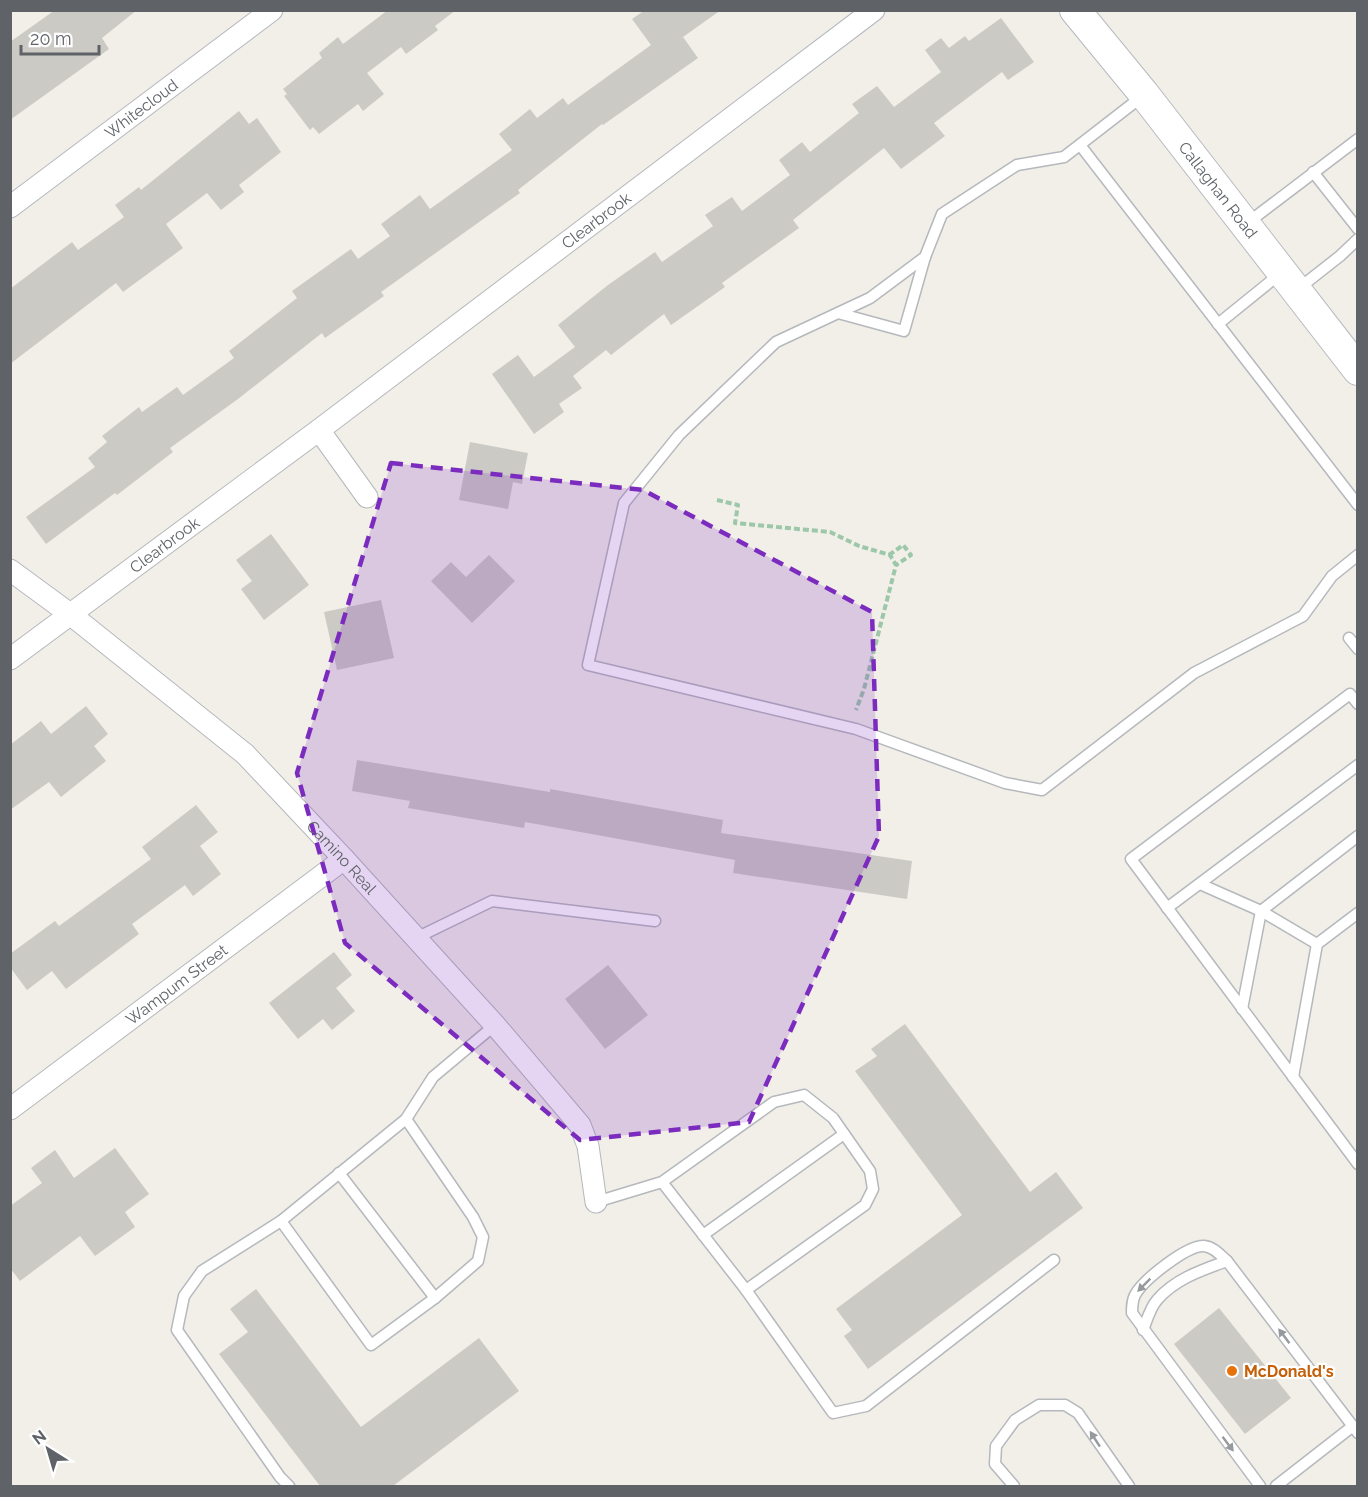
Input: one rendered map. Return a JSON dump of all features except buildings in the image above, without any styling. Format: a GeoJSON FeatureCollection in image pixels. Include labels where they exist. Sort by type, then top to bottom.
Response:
{"type":"FeatureCollection","features":[{"type":"Feature","properties":{"kind":"main road","name":"Callaghan Road"},"geometry":{"type":"LineString","coordinates":[[1075,10],[1144,94],[1358,370]]}},
{"type":"Feature","properties":{"kind":"street","name":"Whitecloud"},"geometry":{"type":"LineString","coordinates":[[10,207],[272,10]]}},
{"type":"Feature","properties":{"kind":"street","name":"Clearbrook"},"geometry":{"type":"LineString","coordinates":[[10,659],[319,430],[874,10]]}},
{"type":"Feature","properties":{"kind":"street"},"geometry":{"type":"LineString","coordinates":[[319,430],[367,497]]}},
{"type":"Feature","properties":{"kind":"street","name":"Camino Real"},"geometry":{"type":"LineString","coordinates":[[10,570],[70,614],[244,754],[344,858],[495,1025],[580,1125],[588,1146],[596,1202]]}},
{"type":"Feature","properties":{"kind":"street","name":"Wampum Street"},"geometry":{"type":"LineString","coordinates":[[10,1109],[344,858]]}},
{"type":"Feature","properties":{"kind":"lane"},"geometry":{"type":"LineString","coordinates":[[838,313],[904,331],[924,256],[942,214],[1017,165],[1064,157],[1144,94]]}},
{"type":"Feature","properties":{"kind":"lane"},"geometry":{"type":"LineString","coordinates":[[1246,224],[1358,139]]}},
{"type":"Feature","properties":{"kind":"lane"},"geometry":{"type":"LineString","coordinates":[[1080,145],[1358,505]]}},
{"type":"Feature","properties":{"kind":"lane"},"geometry":{"type":"LineString","coordinates":[[1313,172],[1358,229]]}},
{"type":"Feature","properties":{"kind":"lane"},"geometry":{"type":"LineString","coordinates":[[1218,324],[1290,280],[1340,256],[1358,239]]}},
{"type":"Feature","properties":{"kind":"lane"},"geometry":{"type":"LineString","coordinates":[[924,256],[870,298],[776,342],[679,435],[624,503],[588,665],[849,728],[1005,783],[1042,790],[1194,673],[1303,616],[1332,576],[1358,555]]}},
{"type":"Feature","properties":{"kind":"lane"},"geometry":{"type":"LineString","coordinates":[[1349,638],[1358,649]]}},
{"type":"Feature","properties":{"kind":"lane"},"geometry":{"type":"LineString","coordinates":[[1358,704],[1350,694],[1131,859],[1358,1164]]}},
{"type":"Feature","properties":{"kind":"lane"},"geometry":{"type":"LineString","coordinates":[[1167,908],[1358,765]]}},
{"type":"Feature","properties":{"kind":"lane"},"geometry":{"type":"LineString","coordinates":[[1242,1009],[1262,911],[1358,836]]}},
{"type":"Feature","properties":{"kind":"lane"},"geometry":{"type":"LineString","coordinates":[[1200,884],[1262,911],[1317,944]]}},
{"type":"Feature","properties":{"kind":"lane"},"geometry":{"type":"LineString","coordinates":[[416,938],[492,901],[655,921]]}},
{"type":"Feature","properties":{"kind":"lane"},"geometry":{"type":"LineString","coordinates":[[1293,1077],[1317,944],[1358,913]]}},
{"type":"Feature","properties":{"kind":"lane"},"geometry":{"type":"LineString","coordinates":[[289,1486],[177,1330],[184,1296],[202,1271],[281,1221],[406,1119],[433,1077],[495,1025]]}},
{"type":"Feature","properties":{"kind":"lane"},"geometry":{"type":"LineString","coordinates":[[596,1202],[662,1182],[774,1102],[804,1095],[832,1118],[844,1134],[870,1171],[873,1189],[864,1205],[746,1290]]}},
{"type":"Feature","properties":{"kind":"lane"},"geometry":{"type":"LineString","coordinates":[[281,1221],[371,1345],[435,1298],[478,1261],[483,1237],[473,1217],[406,1119]]}},
{"type":"Feature","properties":{"kind":"lane"},"geometry":{"type":"LineString","coordinates":[[703,1235],[844,1134]]}},
{"type":"Feature","properties":{"kind":"lane"},"geometry":{"type":"LineString","coordinates":[[339,1173],[435,1298]]}},
{"type":"Feature","properties":{"kind":"lane"},"geometry":{"type":"LineString","coordinates":[[662,1182],[746,1290],[833,1413],[866,1406],[1054,1260]]}},
{"type":"Feature","properties":{"kind":"lane"},"geometry":{"type":"LineString","coordinates":[[1260,1486],[1132,1313],[1135,1294],[1144,1283],[1184,1252],[1195,1247],[1205,1246],[1215,1250],[1227,1261],[1355,1430],[1276,1486]]}},
{"type":"Feature","properties":{"kind":"lane"},"geometry":{"type":"LineString","coordinates":[[1143,1330],[1157,1300],[1168,1290],[1184,1278],[1227,1261]]}},
{"type":"Feature","properties":{"kind":"lane"},"geometry":{"type":"LineString","coordinates":[[1014,1486],[995,1464],[996,1446],[1015,1420],[1039,1405],[1065,1405],[1078,1413],[1129,1486]]}},
{"type":"Feature","properties":{"kind":"path"},"geometry":{"type":"LineString","coordinates":[[717,500],[738,505],[735,523],[830,532],[859,546],[889,555],[896,565]]}},
{"type":"Feature","properties":{"kind":"path"},"geometry":{"type":"LineString","coordinates":[[849,728],[864,689],[896,565],[911,555],[903,545],[889,555]]}},
{"type":"Feature","properties":{"kind":"highlighted area"},"geometry":{"type":"Polygon","coordinates":[[[391,463],[643,490],[872,612],[879,836],[749,1122],[580,1140],[345,943],[297,773],[391,463]]]}},
{"type":"Feature","properties":{"kind":"place","name":"McDonald's"},"geometry":{"type":"Point","coordinates":[1232,1371]}}]}
